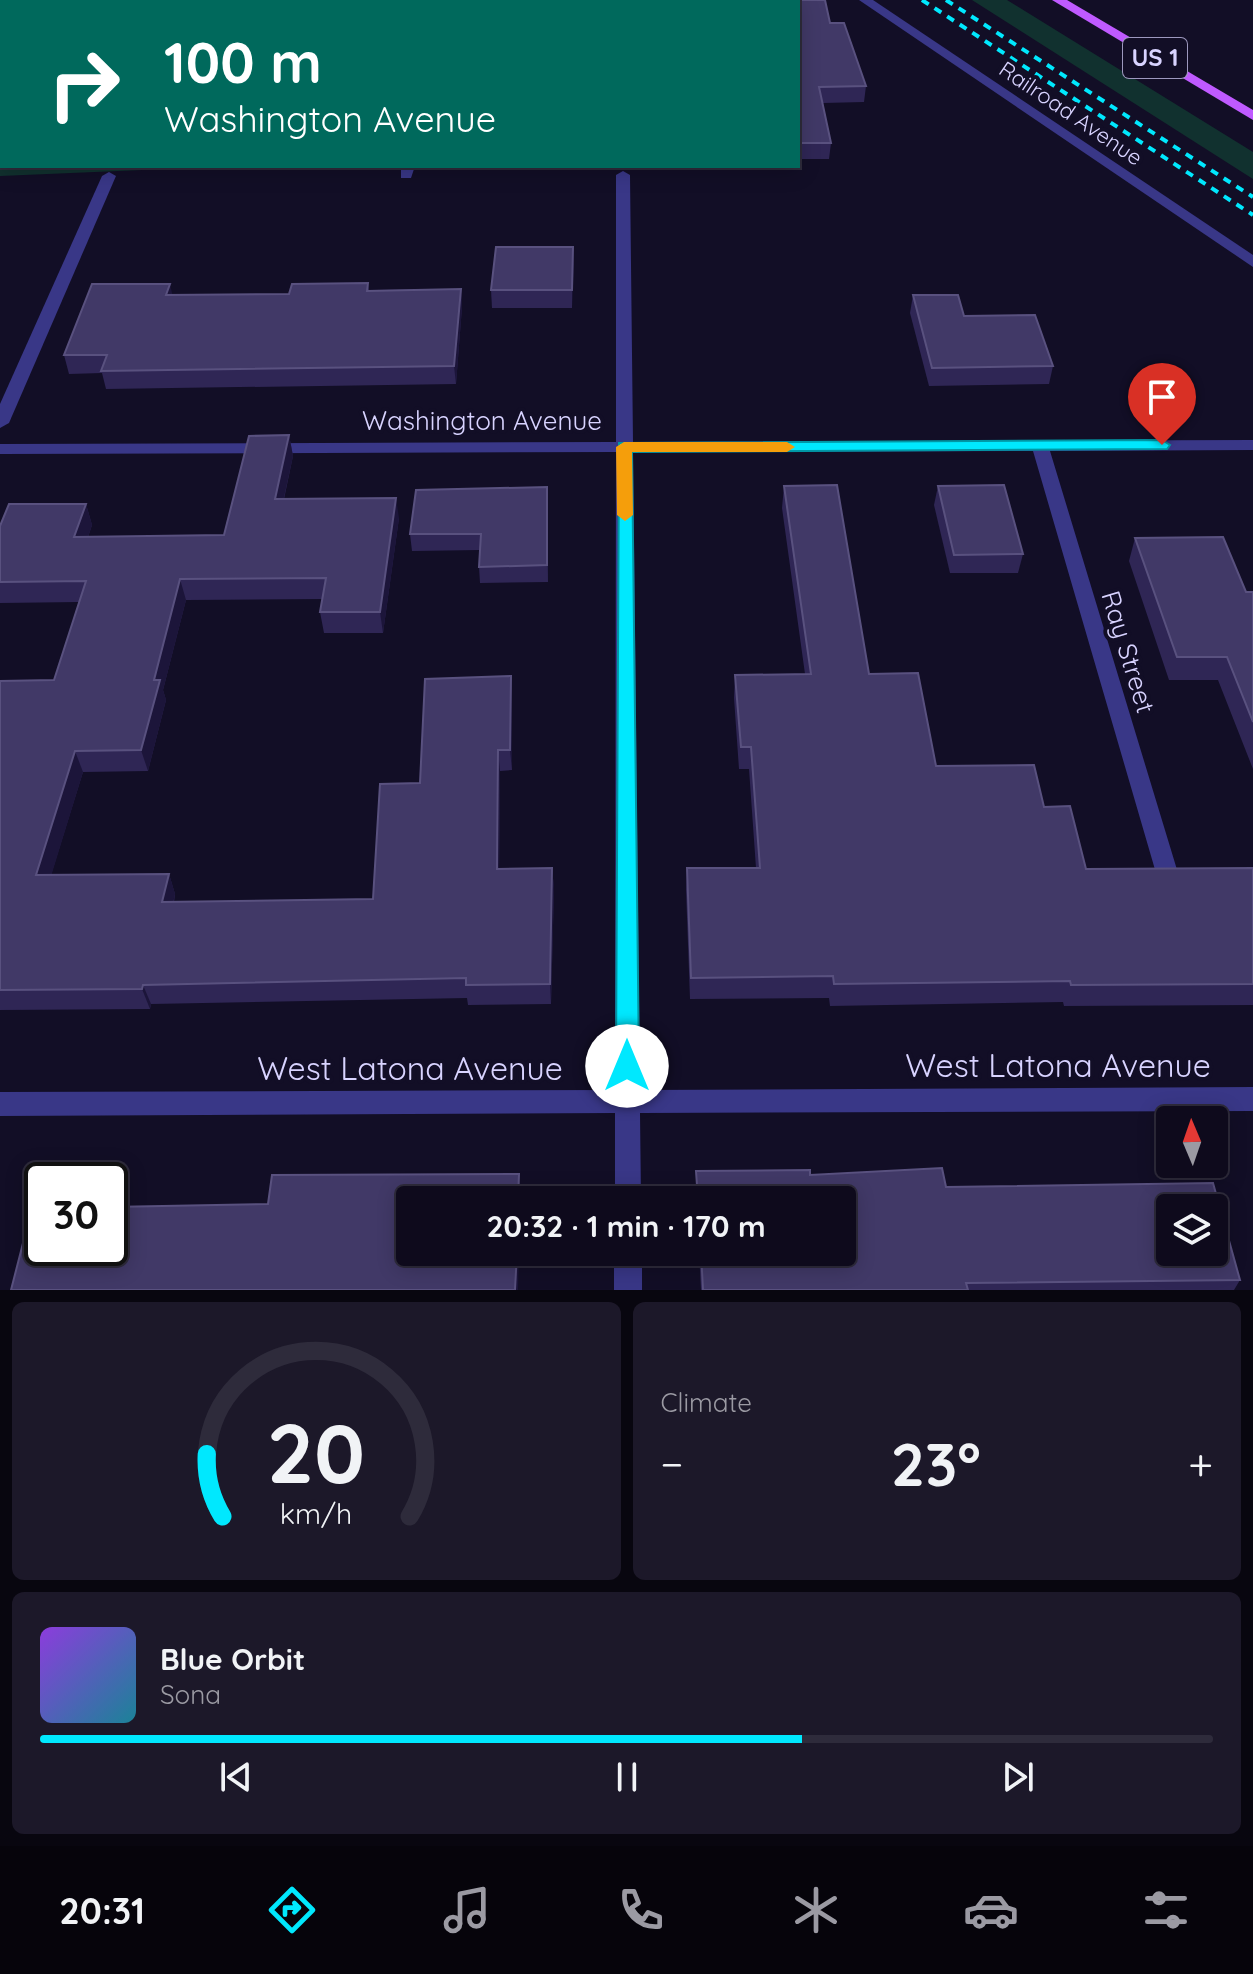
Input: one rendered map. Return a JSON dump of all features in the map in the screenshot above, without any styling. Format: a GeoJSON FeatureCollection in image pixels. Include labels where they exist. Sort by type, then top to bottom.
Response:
{"type":"FeatureCollection","features":[{"type":"Feature","properties":{"kind":"main road","name":"US 1"},"geometry":{"type":"LineString","coordinates":[[1058,0],[1253,116]]}},
{"type":"Feature","properties":{"kind":"street","name":"Railroad Avenue"},"geometry":{"type":"LineString","coordinates":[[865,0],[1253,262]]}},
{"type":"Feature","properties":{"kind":"street"},"geometry":{"type":"LineString","coordinates":[[623,175],[628,1186]]}},
{"type":"Feature","properties":{"kind":"street"},"geometry":{"type":"LineString","coordinates":[[0,423],[109,176]]}},
{"type":"Feature","properties":{"kind":"street","name":"Washington Avenue"},"geometry":{"type":"LineString","coordinates":[[0,449],[1253,445]]}},
{"type":"Feature","properties":{"kind":"street","name":"Ray Street"},"geometry":{"type":"LineString","coordinates":[[1040,446],[1167,873]]}},
{"type":"Feature","properties":{"kind":"street","name":"West Latona Avenue"},"geometry":{"type":"LineString","coordinates":[[0,1104],[1253,1099]]}},
{"type":"Feature","properties":{"kind":"street"},"geometry":{"type":"LineString","coordinates":[[628,1266],[628,1290]]}},
{"type":"Feature","properties":{"kind":"green space"},"geometry":{"type":"Polygon","coordinates":[[[972,0],[1007,0],[1253,152],[1253,179],[972,0]]]}},
{"type":"Feature","properties":{"kind":"green space"},"geometry":{"type":"Polygon","coordinates":[[[0,168],[143,168],[142,170],[0,176],[0,168]]]}},
{"type":"Feature","properties":{"kind":"building"},"geometry":{"type":"Polygon","coordinates":[[[800,0],[825,0],[830,23],[844,23],[866,86],[819,87],[831,143],[800,143],[800,0]]]}},
{"type":"Feature","properties":{"kind":"building"},"geometry":{"type":"Polygon","coordinates":[[[496,247],[573,247],[572,290],[491,290],[496,247]]]}},
{"type":"Feature","properties":{"kind":"building"},"geometry":{"type":"Polygon","coordinates":[[[368,283],[367,291],[461,289],[454,366],[101,371],[107,355],[64,355],[92,284],[170,284],[166,295],[289,294],[292,284],[368,283]]]}},
{"type":"Feature","properties":{"kind":"building"},"geometry":{"type":"Polygon","coordinates":[[[913,295],[958,295],[964,316],[1035,315],[1053,366],[932,368],[913,295]]]}},
{"type":"Feature","properties":{"kind":"building"},"geometry":{"type":"Polygon","coordinates":[[[289,435],[275,499],[396,498],[380,612],[320,612],[326,578],[180,579],[154,680],[160,680],[141,750],[75,751],[36,875],[169,874],[162,902],[373,899],[380,784],[420,783],[425,679],[511,676],[510,750],[498,750],[497,869],[552,868],[550,984],[466,985],[466,978],[143,985],[142,989],[0,990],[0,681],[54,680],[86,581],[0,582],[0,526],[9,504],[86,504],[74,537],[224,535],[249,436],[289,435]]]}},
{"type":"Feature","properties":{"kind":"building"},"geometry":{"type":"Polygon","coordinates":[[[837,485],[869,674],[918,673],[936,766],[1034,765],[1044,807],[1070,806],[1086,869],[1253,868],[1253,984],[1071,985],[1070,981],[834,984],[833,976],[691,978],[687,868],[760,868],[751,747],[741,747],[735,675],[811,674],[784,486],[837,485]]]}},
{"type":"Feature","properties":{"kind":"building"},"geometry":{"type":"Polygon","coordinates":[[[1004,485],[1023,554],[954,555],[938,486],[1004,485]]]}},
{"type":"Feature","properties":{"kind":"building"},"geometry":{"type":"Polygon","coordinates":[[[547,487],[547,565],[479,567],[481,534],[410,534],[416,490],[547,487]]]}},
{"type":"Feature","properties":{"kind":"building"},"geometry":{"type":"Polygon","coordinates":[[[1223,537],[1246,592],[1253,592],[1253,722],[1227,657],[1177,657],[1135,538],[1223,537]]]}},
{"type":"Feature","properties":{"kind":"building"},"geometry":{"type":"Polygon","coordinates":[[[942,1168],[946,1187],[1213,1183],[1216,1194],[1156,1194],[1156,1266],[1228,1266],[1228,1237],[1240,1280],[966,1283],[968,1290],[703,1290],[702,1266],[856,1266],[856,1186],[697,1186],[696,1171],[810,1170],[810,1175],[942,1168]]]}},
{"type":"Feature","properties":{"kind":"building"},"geometry":{"type":"Polygon","coordinates":[[[519,1174],[519,1186],[396,1186],[396,1266],[516,1266],[515,1290],[11,1290],[24,1239],[24,1266],[128,1266],[128,1207],[268,1204],[272,1175],[519,1174]]]}},
{"type":"Feature","properties":{"kind":"railway"},"geometry":{"type":"LineString","coordinates":[[922,0],[1253,215]]}},
{"type":"Feature","properties":{"kind":"railway"},"geometry":{"type":"LineString","coordinates":[[946,0],[1253,197]]}},
{"type":"Feature","properties":{"kind":"slow traffic"},"geometry":{"type":"LineString","coordinates":[[625,515],[624,447],[787,447]]}},
{"type":"Feature","properties":{"kind":"route"},"geometry":{"type":"LineString","coordinates":[[627,1066],[624,447],[1162,445]]}}]}
